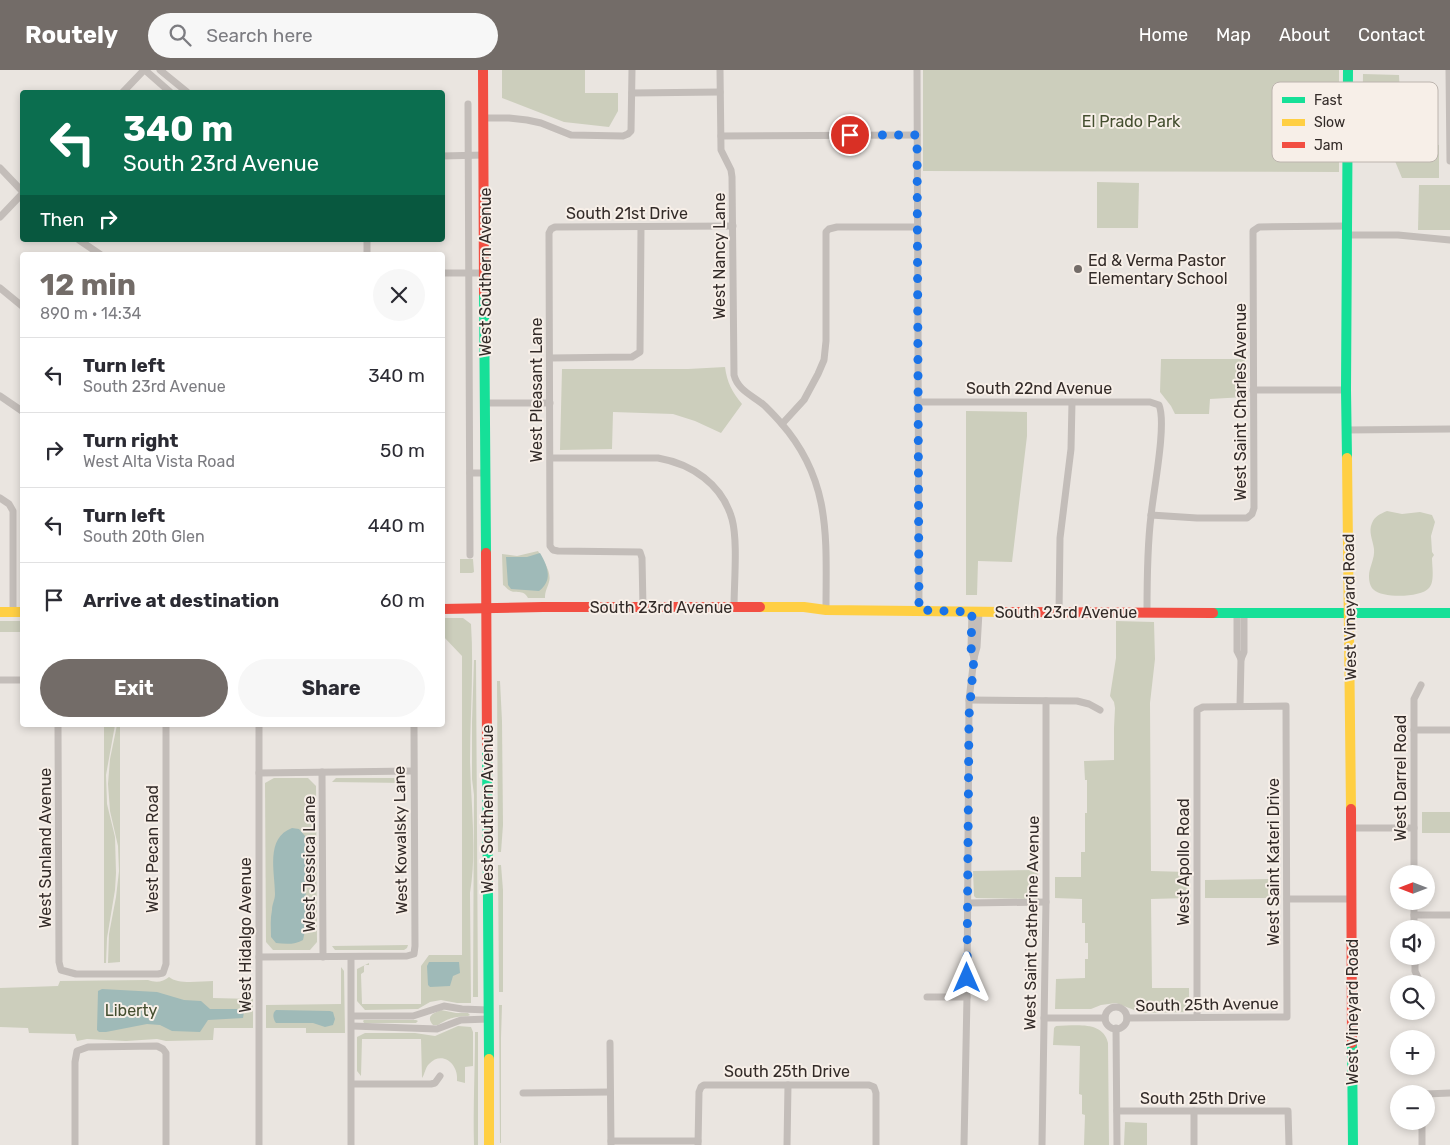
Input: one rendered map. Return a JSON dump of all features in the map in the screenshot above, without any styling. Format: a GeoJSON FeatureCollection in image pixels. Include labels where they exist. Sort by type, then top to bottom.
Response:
{"type":"FeatureCollection","features":[{"type":"Feature","properties":{"kind":"street"},"geometry":{"type":"LineString","coordinates":[[124,90],[145,70],[168,90]]}},
{"type":"Feature","properties":{"kind":"street"},"geometry":{"type":"LineString","coordinates":[[160,70],[184,90]]}},
{"type":"Feature","properties":{"kind":"street","name":"West Southern Avenue"},"geometry":{"type":"LineString","coordinates":[[483,70],[486,273],[489,1145]]}},
{"type":"Feature","properties":{"kind":"street"},"geometry":{"type":"LineString","coordinates":[[484,118],[527,120],[541,123],[571,135],[623,136],[631,131],[632,70]]}},
{"type":"Feature","properties":{"kind":"street","name":"West Nancy Lane"},"geometry":{"type":"LineString","coordinates":[[720,70],[721,150],[731,170],[732,177],[735,378],[739,386],[764,406],[782,424],[801,452],[818,488],[826,530],[826,610]]}},
{"type":"Feature","properties":{"kind":"street"},"geometry":{"type":"LineString","coordinates":[[917,70],[919,610]]}},
{"type":"Feature","properties":{"kind":"street"},"geometry":{"type":"LineString","coordinates":[[1449,70],[1450,161]]}},
{"type":"Feature","properties":{"kind":"street"},"geometry":{"type":"LineString","coordinates":[[632,93],[720,92]]}},
{"type":"Feature","properties":{"kind":"street","name":"West Southern Avenue"},"geometry":{"type":"LineString","coordinates":[[468,104],[470,554]]}},
{"type":"Feature","properties":{"kind":"street"},"geometry":{"type":"LineString","coordinates":[[721,136],[917,135]]}},
{"type":"Feature","properties":{"kind":"street"},"geometry":{"type":"LineString","coordinates":[[445,156],[484,155]]}},
{"type":"Feature","properties":{"kind":"street","name":"West Vineyard Road"},"geometry":{"type":"LineString","coordinates":[[1347,162],[1346,390],[1350,612],[1353,1145]]}},
{"type":"Feature","properties":{"kind":"street"},"geometry":{"type":"LineString","coordinates":[[0,168],[20,191]]}},
{"type":"Feature","properties":{"kind":"street"},"geometry":{"type":"LineString","coordinates":[[0,217],[20,195]]}},
{"type":"Feature","properties":{"kind":"street"},"geometry":{"type":"LineString","coordinates":[[550,358],[635,356],[642,350],[641,226]]}},
{"type":"Feature","properties":{"kind":"street","name":"South 21st Drive"},"geometry":{"type":"LineString","coordinates":[[551,229],[555,227],[733,226]]}},
{"type":"Feature","properties":{"kind":"street","name":"West Saint Charles Avenue"},"geometry":{"type":"LineString","coordinates":[[1151,515],[1197,518],[1247,518],[1251,516],[1254,508],[1252,236],[1254,229],[1259,226],[1346,231]]}},
{"type":"Feature","properties":{"kind":"street"},"geometry":{"type":"LineString","coordinates":[[782,424],[804,400],[824,360],[826,341],[826,232],[837,227],[918,227]]}},
{"type":"Feature","properties":{"kind":"street","name":"West Pleasant Lane"},"geometry":{"type":"LineString","coordinates":[[551,229],[550,543],[553,550],[637,551],[642,554],[642,607]]}},
{"type":"Feature","properties":{"kind":"street"},"geometry":{"type":"LineString","coordinates":[[1346,231],[1450,240]]}},
{"type":"Feature","properties":{"kind":"street"},"geometry":{"type":"LineString","coordinates":[[82,242],[97,252]]}},
{"type":"Feature","properties":{"kind":"street"},"geometry":{"type":"LineString","coordinates":[[445,273],[486,273]]}},
{"type":"Feature","properties":{"kind":"street"},"geometry":{"type":"LineString","coordinates":[[0,288],[20,304]]}},
{"type":"Feature","properties":{"kind":"street"},"geometry":{"type":"LineString","coordinates":[[1253,390],[1346,390]]}},
{"type":"Feature","properties":{"kind":"street"},"geometry":{"type":"LineString","coordinates":[[0,396],[20,410]]}},
{"type":"Feature","properties":{"kind":"street","name":"South 22nd Avenue"},"geometry":{"type":"LineString","coordinates":[[919,402],[1150,402],[1159,405],[1161,412],[1158,457],[1151,515]]}},
{"type":"Feature","properties":{"kind":"street"},"geometry":{"type":"LineString","coordinates":[[1059,612],[1060,538],[1071,448],[1072,402]]}},
{"type":"Feature","properties":{"kind":"street"},"geometry":{"type":"LineString","coordinates":[[486,403],[550,403]]}},
{"type":"Feature","properties":{"kind":"street"},"geometry":{"type":"LineString","coordinates":[[1347,430],[1450,429]]}},
{"type":"Feature","properties":{"kind":"street"},"geometry":{"type":"LineString","coordinates":[[550,458],[658,458],[688,466],[701,475],[712,484],[720,495],[732,519],[735,536],[734,608]]}},
{"type":"Feature","properties":{"kind":"street"},"geometry":{"type":"LineString","coordinates":[[470,473],[486,473]]}},
{"type":"Feature","properties":{"kind":"street"},"geometry":{"type":"LineString","coordinates":[[0,498],[9,504],[13,511],[18,612],[0,612]]}},
{"type":"Feature","properties":{"kind":"street"},"geometry":{"type":"LineString","coordinates":[[1147,612],[1148,551],[1151,515]]}},
{"type":"Feature","properties":{"kind":"street","name":"South 23rd Avenue"},"geometry":{"type":"LineString","coordinates":[[445,609],[804,607],[826,610],[976,612],[1450,613]]}},
{"type":"Feature","properties":{"kind":"street"},"geometry":{"type":"LineString","coordinates":[[964,1145],[969,700],[974,658],[971,648],[976,612]]}},
{"type":"Feature","properties":{"kind":"street"},"geometry":{"type":"LineString","coordinates":[[1240,706],[1241,659],[1237,651],[1241,612]]}},
{"type":"Feature","properties":{"kind":"street"},"geometry":{"type":"LineString","coordinates":[[0,680],[20,680]]}},
{"type":"Feature","properties":{"kind":"street","name":"West Darrel Road"},"geometry":{"type":"LineString","coordinates":[[1414,865],[1414,699],[1421,685]]}},
{"type":"Feature","properties":{"kind":"street"},"geometry":{"type":"LineString","coordinates":[[969,700],[1082,702],[1100,710]]}},
{"type":"Feature","properties":{"kind":"street","name":"West Saint Catherine Avenue"},"geometry":{"type":"LineString","coordinates":[[1042,1145],[1046,902],[1046,701]]}},
{"type":"Feature","properties":{"kind":"street","name":"West Saint Kateri Drive"},"geometry":{"type":"LineString","coordinates":[[1240,706],[1286,706],[1287,1017]]}},
{"type":"Feature","properties":{"kind":"street","name":"West Apollo Road"},"geometry":{"type":"LineString","coordinates":[[1197,1017],[1196,712],[1198,708],[1240,706]]}},
{"type":"Feature","properties":{"kind":"street","name":"West Sunland Avenue"},"geometry":{"type":"LineString","coordinates":[[58,727],[59,962],[61,970],[76,974],[163,973]]}},
{"type":"Feature","properties":{"kind":"street","name":"West Pecan Road"},"geometry":{"type":"LineString","coordinates":[[163,973],[166,964],[166,727]]}},
{"type":"Feature","properties":{"kind":"street","name":"West Hidalgo Avenue"},"geometry":{"type":"LineString","coordinates":[[259,727],[259,1145]]}},
{"type":"Feature","properties":{"kind":"street","name":"West Kowalsky Lane"},"geometry":{"type":"LineString","coordinates":[[352,957],[413,955],[415,947],[414,727]]}},
{"type":"Feature","properties":{"kind":"street"},"geometry":{"type":"LineString","coordinates":[[1414,730],[1450,730]]}},
{"type":"Feature","properties":{"kind":"street"},"geometry":{"type":"LineString","coordinates":[[259,773],[413,770]]}},
{"type":"Feature","properties":{"kind":"street","name":"West Jessica Lane"},"geometry":{"type":"LineString","coordinates":[[322,772],[322,957]]}},
{"type":"Feature","properties":{"kind":"street"},"geometry":{"type":"LineString","coordinates":[[1351,828],[1414,828]]}},
{"type":"Feature","properties":{"kind":"street"},"geometry":{"type":"LineString","coordinates":[[1287,899],[1352,899]]}},
{"type":"Feature","properties":{"kind":"street"},"geometry":{"type":"LineString","coordinates":[[968,903],[1046,902]]}},
{"type":"Feature","properties":{"kind":"street"},"geometry":{"type":"LineString","coordinates":[[1414,910],[1414,920]]}},
{"type":"Feature","properties":{"kind":"street"},"geometry":{"type":"LineString","coordinates":[[1414,915],[1450,915]]}},
{"type":"Feature","properties":{"kind":"street"},"geometry":{"type":"LineString","coordinates":[[259,957],[352,957],[351,1145]]}},
{"type":"Feature","properties":{"kind":"street"},"geometry":{"type":"LineString","coordinates":[[927,997],[967,997]]}},
{"type":"Feature","properties":{"kind":"street"},"geometry":{"type":"LineString","coordinates":[[352,1016],[413,1016],[444,1006],[488,1014]]}},
{"type":"Feature","properties":{"kind":"street","name":"South 25th Avenue"},"geometry":{"type":"LineString","coordinates":[[1116,1007],[1124,1010],[1127,1018],[1124,1025],[1116,1028],[1109,1025],[1106,1018],[1108,1010],[1116,1007]]}},
{"type":"Feature","properties":{"kind":"street"},"geometry":{"type":"LineString","coordinates":[[352,1026],[436,1029],[461,1020],[488,1014]]}},
{"type":"Feature","properties":{"kind":"street","name":"South 25th Avenue"},"geometry":{"type":"LineString","coordinates":[[1127,1018],[1287,1017]]}},
{"type":"Feature","properties":{"kind":"street","name":"South 25th Avenue"},"geometry":{"type":"LineString","coordinates":[[1044,1018],[1106,1018]]}},
{"type":"Feature","properties":{"kind":"street"},"geometry":{"type":"LineString","coordinates":[[1116,1028],[1117,1145]]}},
{"type":"Feature","properties":{"kind":"street"},"geometry":{"type":"LineString","coordinates":[[610,1043],[611,1143],[698,1143]]}},
{"type":"Feature","properties":{"kind":"street"},"geometry":{"type":"LineString","coordinates":[[75,1145],[75,1062],[78,1051],[88,1047],[157,1046],[166,1053],[166,1145]]}},
{"type":"Feature","properties":{"kind":"street"},"geometry":{"type":"LineString","coordinates":[[352,1084],[431,1084],[440,1076]]}},
{"type":"Feature","properties":{"kind":"street","name":"South 25th Drive"},"geometry":{"type":"LineString","coordinates":[[698,1143],[699,1092],[704,1085],[868,1085],[874,1087],[876,1093],[876,1145]]}},
{"type":"Feature","properties":{"kind":"street"},"geometry":{"type":"LineString","coordinates":[[787,1145],[788,1085]]}},
{"type":"Feature","properties":{"kind":"street"},"geometry":{"type":"LineString","coordinates":[[523,1092],[610,1092]]}},
{"type":"Feature","properties":{"kind":"street"},"geometry":{"type":"LineString","coordinates":[[1435,1094],[1450,1093]]}},
{"type":"Feature","properties":{"kind":"street"},"geometry":{"type":"LineString","coordinates":[[1194,1111],[1194,1145]]}},
{"type":"Feature","properties":{"kind":"street","name":"South 25th Drive"},"geometry":{"type":"LineString","coordinates":[[1117,1112],[1288,1111],[1289,1145]]}},
{"type":"Feature","properties":{"kind":"street"},"geometry":{"type":"LineString","coordinates":[[1422,1130],[1422,1145]]}},
{"type":"Feature","properties":{"kind":"green space"},"geometry":{"type":"Polygon","coordinates":[[[502,70],[585,70],[585,93],[618,93],[618,111],[609,127],[564,122],[502,98],[502,70]]]}},
{"type":"Feature","properties":{"kind":"green space","name":"El Prado Park"},"geometry":{"type":"Polygon","coordinates":[[[923,70],[1339,70],[1339,82],[1272,82],[1272,162],[1339,162],[1339,172],[923,171],[923,70]]]}},
{"type":"Feature","properties":{"kind":"green space"},"geometry":{"type":"Polygon","coordinates":[[[1363,74],[1399,75],[1399,82],[1363,82],[1363,74]]]}},
{"type":"Feature","properties":{"kind":"green space"},"geometry":{"type":"Polygon","coordinates":[[[1439,145],[1439,178],[1402,178],[1395,162],[1438,162],[1439,145]]]}},
{"type":"Feature","properties":{"kind":"green space"},"geometry":{"type":"Polygon","coordinates":[[[1097,182],[1139,183],[1138,228],[1097,228],[1097,182]]]}},
{"type":"Feature","properties":{"kind":"green space"},"geometry":{"type":"Polygon","coordinates":[[[1419,185],[1450,185],[1450,230],[1418,230],[1419,185]]]}},
{"type":"Feature","properties":{"kind":"green space"},"geometry":{"type":"Polygon","coordinates":[[[1161,359],[1245,359],[1245,397],[1210,399],[1209,414],[1175,414],[1160,392],[1161,359]]]}},
{"type":"Feature","properties":{"kind":"green space"},"geometry":{"type":"Polygon","coordinates":[[[725,367],[731,387],[742,404],[721,433],[695,421],[673,414],[613,412],[612,449],[560,450],[562,369],[688,369],[725,367]]]}},
{"type":"Feature","properties":{"kind":"green space"},"geometry":{"type":"Polygon","coordinates":[[[966,411],[1027,412],[1027,436],[1012,562],[978,561],[977,595],[966,595],[966,411]]]}},
{"type":"Feature","properties":{"kind":"green space"},"geometry":{"type":"Polygon","coordinates":[[[1387,511],[1402,514],[1420,512],[1432,515],[1435,522],[1431,536],[1432,552],[1434,555],[1432,558],[1433,578],[1429,588],[1418,594],[1393,596],[1378,593],[1371,586],[1369,573],[1374,553],[1371,526],[1376,517],[1387,511]]]}},
{"type":"Feature","properties":{"kind":"green space"},"geometry":{"type":"Polygon","coordinates":[[[538,551],[550,578],[545,598],[528,598],[522,592],[508,590],[503,585],[502,554],[517,556],[538,551]]]}},
{"type":"Feature","properties":{"kind":"green space"},"geometry":{"type":"Polygon","coordinates":[[[460,559],[473,559],[474,572],[460,573],[460,559]]]}},
{"type":"Feature","properties":{"kind":"green space"},"geometry":{"type":"Polygon","coordinates":[[[445,618],[463,618],[471,624],[472,641],[470,762],[473,844],[470,893],[471,1003],[441,1000],[430,1002],[418,1009],[365,1010],[357,1001],[357,969],[364,966],[364,972],[361,974],[362,1004],[421,1004],[421,966],[429,955],[462,955],[462,656],[445,638],[445,618]]]}},
{"type":"Feature","properties":{"kind":"green space"},"geometry":{"type":"Polygon","coordinates":[[[0,621],[20,621],[20,632],[0,632],[0,621]]]}},
{"type":"Feature","properties":{"kind":"green space"},"geometry":{"type":"Polygon","coordinates":[[[1116,621],[1154,622],[1155,659],[1150,703],[1151,871],[1188,872],[1188,898],[1151,899],[1152,988],[1189,988],[1189,1012],[1142,1013],[1116,1003],[1101,1005],[1091,1009],[1055,1009],[1056,979],[1085,978],[1085,959],[1088,959],[1088,943],[1085,943],[1085,923],[1082,923],[1082,899],[1055,898],[1055,877],[1081,877],[1081,852],[1085,852],[1085,813],[1087,813],[1087,780],[1085,780],[1084,761],[1114,760],[1115,708],[1110,696],[1116,658],[1116,621]]]}},
{"type":"Feature","properties":{"kind":"green space"},"geometry":{"type":"Polygon","coordinates":[[[474,660],[476,660],[478,997],[473,997],[474,795],[472,779],[472,722],[474,660]]]}},
{"type":"Feature","properties":{"kind":"green space"},"geometry":{"type":"Polygon","coordinates":[[[497,681],[500,681],[502,721],[503,825],[501,852],[498,852],[497,681]]]}},
{"type":"Feature","properties":{"kind":"green space"},"geometry":{"type":"Polygon","coordinates":[[[104,727],[115,727],[106,775],[107,804],[115,837],[116,873],[107,938],[106,963],[104,963],[104,727]]]}},
{"type":"Feature","properties":{"kind":"green space"},"geometry":{"type":"Polygon","coordinates":[[[117,727],[120,727],[120,962],[108,963],[109,934],[119,871],[118,846],[110,811],[108,784],[110,759],[117,727]]]}},
{"type":"Feature","properties":{"kind":"green space"},"geometry":{"type":"Polygon","coordinates":[[[274,778],[308,778],[316,786],[317,942],[310,950],[273,950],[266,942],[265,783],[274,778]]]}},
{"type":"Feature","properties":{"kind":"green space"},"geometry":{"type":"Polygon","coordinates":[[[336,778],[400,778],[405,783],[332,782],[336,778]]]}},
{"type":"Feature","properties":{"kind":"green space"},"geometry":{"type":"Polygon","coordinates":[[[1422,812],[1450,812],[1450,833],[1422,833],[1422,812]]]}},
{"type":"Feature","properties":{"kind":"green space"},"geometry":{"type":"Polygon","coordinates":[[[498,865],[501,865],[503,890],[503,992],[499,992],[498,865]]]}},
{"type":"Feature","properties":{"kind":"green space"},"geometry":{"type":"Polygon","coordinates":[[[1038,870],[1039,899],[976,898],[974,896],[973,871],[1038,870]]]}},
{"type":"Feature","properties":{"kind":"green space"},"geometry":{"type":"Polygon","coordinates":[[[1280,879],[1280,898],[1205,898],[1205,880],[1280,879]]]}},
{"type":"Feature","properties":{"kind":"green space"},"geometry":{"type":"Polygon","coordinates":[[[408,945],[404,950],[335,950],[332,946],[408,945]]]}},
{"type":"Feature","properties":{"kind":"green space"},"geometry":{"type":"Polygon","coordinates":[[[341,967],[344,971],[345,1033],[306,1033],[306,1028],[266,1028],[266,1005],[341,1004],[341,967]]]}},
{"type":"Feature","properties":{"kind":"green space","name":"Liberty"},"geometry":{"type":"Polygon","coordinates":[[[169,977],[184,982],[213,981],[213,998],[253,999],[253,1028],[214,1028],[213,1040],[166,1041],[157,1039],[126,1041],[87,1039],[77,1041],[75,1034],[29,1033],[28,1028],[0,1027],[0,988],[58,986],[60,981],[148,980],[157,982],[169,977]]]}},
{"type":"Feature","properties":{"kind":"green space"},"geometry":{"type":"Polygon","coordinates":[[[499,1005],[502,1005],[501,1143],[500,1143],[499,1005]]]}},
{"type":"Feature","properties":{"kind":"green space"},"geometry":{"type":"Polygon","coordinates":[[[441,1010],[468,1013],[470,1015],[453,1018],[438,1025],[433,1025],[430,1017],[441,1010]]]}},
{"type":"Feature","properties":{"kind":"green space"},"geometry":{"type":"Polygon","coordinates":[[[364,1020],[418,1021],[416,1023],[364,1023],[364,1020]]]}},
{"type":"Feature","properties":{"kind":"green space"},"geometry":{"type":"Polygon","coordinates":[[[458,1026],[471,1027],[473,1032],[473,1066],[465,1067],[465,1083],[457,1081],[455,1069],[449,1061],[439,1058],[429,1064],[422,1078],[421,1039],[362,1039],[361,1076],[357,1071],[357,1037],[365,1033],[415,1033],[435,1036],[458,1026]]]}},
{"type":"Feature","properties":{"kind":"green space"},"geometry":{"type":"Polygon","coordinates":[[[1056,1026],[1087,1026],[1100,1031],[1105,1036],[1108,1043],[1109,1145],[1084,1145],[1085,1115],[1082,1114],[1082,1095],[1079,1094],[1080,1046],[1053,1045],[1054,1028],[1056,1026]]]}},
{"type":"Feature","properties":{"kind":"green space"},"geometry":{"type":"Polygon","coordinates":[[[475,1032],[478,1032],[478,1145],[474,1145],[475,1032]]]}},
{"type":"Feature","properties":{"kind":"green space"},"geometry":{"type":"Polygon","coordinates":[[[1125,1122],[1147,1123],[1147,1145],[1124,1145],[1125,1122]]]}},
{"type":"Feature","properties":{"kind":"water"},"geometry":{"type":"Polygon","coordinates":[[[540,553],[548,573],[548,578],[543,587],[539,591],[511,589],[508,585],[506,557],[527,557],[540,553]]]}},
{"type":"Feature","properties":{"kind":"water"},"geometry":{"type":"Polygon","coordinates":[[[292,828],[299,829],[305,836],[306,926],[303,940],[286,944],[276,943],[271,937],[272,906],[275,898],[273,856],[278,839],[292,828]]]}},
{"type":"Feature","properties":{"kind":"water"},"geometry":{"type":"Polygon","coordinates":[[[429,962],[459,962],[460,973],[453,976],[450,986],[430,987],[428,985],[427,966],[429,962]]]}},
{"type":"Feature","properties":{"kind":"water"},"geometry":{"type":"Polygon","coordinates":[[[102,989],[157,992],[184,1000],[201,1001],[210,1009],[242,1009],[244,1012],[243,1018],[208,1020],[200,1032],[172,1031],[160,1025],[147,1024],[99,1032],[97,1030],[98,991],[102,989]]]}},
{"type":"Feature","properties":{"kind":"water"},"geometry":{"type":"Polygon","coordinates":[[[276,1010],[330,1011],[333,1012],[335,1019],[333,1025],[325,1027],[313,1023],[276,1023],[273,1016],[276,1010]]]}},
{"type":"Feature","properties":{"kind":"traffic: fast"},"geometry":{"type":"LineString","coordinates":[[1348,70],[1348,82]]}},
{"type":"Feature","properties":{"kind":"traffic: fast"},"geometry":{"type":"LineString","coordinates":[[1347,162],[1347,458]]}},
{"type":"Feature","properties":{"kind":"traffic: fast"},"geometry":{"type":"LineString","coordinates":[[484,293],[486,553]]}},
{"type":"Feature","properties":{"kind":"traffic: fast"},"geometry":{"type":"LineString","coordinates":[[1213,613],[1450,613]]}},
{"type":"Feature","properties":{"kind":"traffic: fast"},"geometry":{"type":"LineString","coordinates":[[487,749],[489,1059]]}},
{"type":"Feature","properties":{"kind":"traffic: fast"},"geometry":{"type":"LineString","coordinates":[[1352,1043],[1353,1145]]}},
{"type":"Feature","properties":{"kind":"traffic: slow"},"geometry":{"type":"LineString","coordinates":[[1347,458],[1351,809]]}},
{"type":"Feature","properties":{"kind":"traffic: slow"},"geometry":{"type":"LineString","coordinates":[[760,607],[804,607],[826,610],[1005,612]]}},
{"type":"Feature","properties":{"kind":"traffic: slow"},"geometry":{"type":"LineString","coordinates":[[0,612],[20,612]]}},
{"type":"Feature","properties":{"kind":"traffic: slow"},"geometry":{"type":"LineString","coordinates":[[489,1059],[489,1145]]}},
{"type":"Feature","properties":{"kind":"traffic: jam"},"geometry":{"type":"LineString","coordinates":[[483,70],[484,293]]}},
{"type":"Feature","properties":{"kind":"traffic: jam"},"geometry":{"type":"LineString","coordinates":[[486,553],[487,749]]}},
{"type":"Feature","properties":{"kind":"traffic: jam"},"geometry":{"type":"LineString","coordinates":[[445,609],[760,607]]}},
{"type":"Feature","properties":{"kind":"traffic: jam"},"geometry":{"type":"LineString","coordinates":[[1005,612],[1213,613]]}},
{"type":"Feature","properties":{"kind":"traffic: jam"},"geometry":{"type":"LineString","coordinates":[[1351,809],[1352,1043]]}},
{"type":"Feature","properties":{"kind":"place","name":"Ed & Verma Pastor Elementary School"},"geometry":{"type":"Point","coordinates":[1078,269]}},
{"type":"Feature","properties":{"kind":"route"},"geometry":{"type":"LineString","coordinates":[[850,135],[917,135],[919,610],[972,612],[971,651],[974,658],[969,700],[967,978]]}}]}
